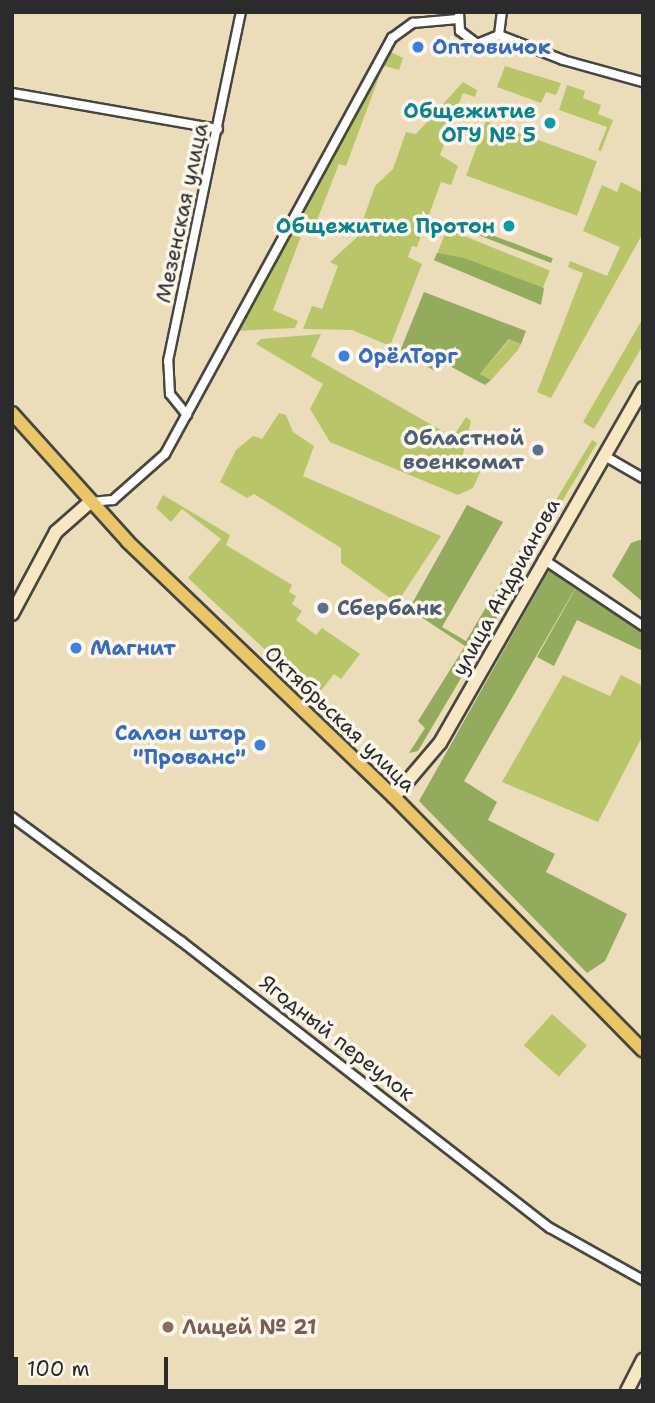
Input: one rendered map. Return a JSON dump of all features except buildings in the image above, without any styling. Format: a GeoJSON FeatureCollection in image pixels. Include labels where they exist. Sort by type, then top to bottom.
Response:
{"type":"FeatureCollection","features":[{"type":"Feature","properties":{"kind":"main road","name":"Октябрьская улица"},"geometry":{"type":"LineString","coordinates":[[12,413],[90,502],[394,797],[643,1051]]}},
{"type":"Feature","properties":{"kind":"street","name":"Мезенская улица"},"geometry":{"type":"LineString","coordinates":[[187,415],[170,394],[168,361],[242,12]]}},
{"type":"Feature","properties":{"kind":"street"},"geometry":{"type":"LineString","coordinates":[[12,614],[57,531],[90,502],[113,500],[165,454],[383,50],[413,23],[459,15],[460,31],[470,41],[485,44],[499,35],[502,12]]}},
{"type":"Feature","properties":{"kind":"street"},"geometry":{"type":"LineString","coordinates":[[499,35],[563,60],[643,82]]}},
{"type":"Feature","properties":{"kind":"street"},"geometry":{"type":"LineString","coordinates":[[12,93],[218,129]]}},
{"type":"Feature","properties":{"kind":"street","name":"улица Андрианова"},"geometry":{"type":"LineString","coordinates":[[394,797],[440,743],[643,388]]}},
{"type":"Feature","properties":{"kind":"street"},"geometry":{"type":"LineString","coordinates":[[603,455],[643,478]]}},
{"type":"Feature","properties":{"kind":"street"},"geometry":{"type":"LineString","coordinates":[[543,559],[643,626]]}},
{"type":"Feature","properties":{"kind":"street","name":"Ягодный переулок"},"geometry":{"type":"LineString","coordinates":[[12,817],[181,940],[550,1228],[643,1280]]}},
{"type":"Feature","properties":{"kind":"street"},"geometry":{"type":"LineString","coordinates":[[627,1391],[643,1360]]}},
{"type":"Feature","properties":{"kind":"green space"},"geometry":{"type":"Polygon","coordinates":[[[389,51],[403,58],[399,70],[385,66],[382,69],[346,166],[339,164],[312,233],[303,231],[273,310],[298,321],[295,328],[235,331],[389,51]]]}},
{"type":"Feature","properties":{"kind":"green space"},"geometry":{"type":"Polygon","coordinates":[[[505,66],[561,83],[556,95],[546,92],[541,103],[497,87],[505,66]]]}},
{"type":"Feature","properties":{"kind":"green space"},"geometry":{"type":"Polygon","coordinates":[[[463,82],[477,90],[475,97],[463,93],[440,155],[458,166],[451,185],[441,182],[417,247],[412,246],[408,257],[422,264],[390,346],[352,330],[303,329],[312,306],[322,309],[338,266],[330,262],[357,237],[375,186],[393,169],[406,132],[416,134],[463,82]]]}},
{"type":"Feature","properties":{"kind":"green space"},"geometry":{"type":"Polygon","coordinates":[[[567,85],[585,91],[583,98],[601,105],[598,114],[613,120],[601,151],[598,150],[607,127],[559,110],[567,85]]]}},
{"type":"Feature","properties":{"kind":"green space"},"geometry":{"type":"Polygon","coordinates":[[[486,121],[597,161],[577,216],[466,176],[486,121]]]}},
{"type":"Feature","properties":{"kind":"green space"},"geometry":{"type":"Polygon","coordinates":[[[621,182],[643,193],[643,233],[551,398],[537,392],[583,273],[568,267],[570,261],[607,276],[620,247],[583,231],[602,185],[617,192],[621,182]]]}},
{"type":"Feature","properties":{"kind":"green space"},"geometry":{"type":"Polygon","coordinates":[[[453,220],[553,258],[551,263],[451,225],[453,220]]]}},
{"type":"Feature","properties":{"kind":"green space"},"geometry":{"type":"Polygon","coordinates":[[[447,229],[550,271],[537,302],[434,261],[447,229]]]}},
{"type":"Feature","properties":{"kind":"green space"},"geometry":{"type":"Polygon","coordinates":[[[437,253],[464,258],[544,288],[541,305],[434,260],[437,253]]]}},
{"type":"Feature","properties":{"kind":"green space"},"geometry":{"type":"Polygon","coordinates":[[[424,292],[526,331],[521,344],[509,339],[480,374],[491,380],[485,385],[446,364],[435,371],[400,351],[424,292]]]}},
{"type":"Feature","properties":{"kind":"green space"},"geometry":{"type":"Polygon","coordinates":[[[643,318],[643,345],[594,429],[583,422],[643,318]]]}},
{"type":"Feature","properties":{"kind":"green space"},"geometry":{"type":"Polygon","coordinates":[[[321,334],[311,356],[453,437],[466,417],[471,421],[461,462],[482,468],[473,488],[458,495],[330,442],[310,409],[323,384],[256,344],[261,339],[321,334]]]}},
{"type":"Feature","properties":{"kind":"green space"},"geometry":{"type":"Polygon","coordinates":[[[510,339],[521,344],[518,350],[491,380],[480,374],[510,339]]]}},
{"type":"Feature","properties":{"kind":"green space"},"geometry":{"type":"Polygon","coordinates":[[[279,413],[286,415],[293,432],[314,446],[303,476],[441,536],[397,603],[341,563],[341,548],[254,494],[247,498],[220,482],[236,450],[253,436],[262,439],[279,413]]]}},
{"type":"Feature","properties":{"kind":"green space"},"geometry":{"type":"Polygon","coordinates":[[[592,440],[597,443],[561,503],[556,500],[592,440]]]}},
{"type":"Feature","properties":{"kind":"green space"},"geometry":{"type":"Polygon","coordinates":[[[163,495],[230,535],[226,545],[292,585],[289,592],[296,596],[292,604],[302,611],[296,620],[316,635],[322,628],[360,654],[341,679],[334,674],[316,697],[188,578],[221,539],[182,509],[171,522],[156,508],[163,495]]]}},
{"type":"Feature","properties":{"kind":"green space"},"geometry":{"type":"Polygon","coordinates":[[[467,505],[503,522],[442,627],[466,641],[526,540],[536,551],[418,751],[409,753],[425,728],[418,721],[465,646],[409,609],[467,505]]]}},
{"type":"Feature","properties":{"kind":"green space"},"geometry":{"type":"Polygon","coordinates":[[[643,541],[643,602],[612,576],[631,543],[643,541]]]}},
{"type":"Feature","properties":{"kind":"green space"},"geometry":{"type":"Polygon","coordinates":[[[549,570],[576,587],[464,781],[497,802],[488,820],[555,854],[546,872],[627,914],[605,961],[587,973],[419,801],[549,570]]]}},
{"type":"Feature","properties":{"kind":"green space"},"geometry":{"type":"Polygon","coordinates":[[[577,586],[643,632],[643,651],[577,620],[554,666],[537,657],[577,586]]]}},
{"type":"Feature","properties":{"kind":"green space"},"geometry":{"type":"Polygon","coordinates":[[[563,675],[610,696],[621,675],[643,686],[643,735],[598,822],[502,782],[563,675]]]}},
{"type":"Feature","properties":{"kind":"green space"},"geometry":{"type":"Polygon","coordinates":[[[552,1014],[587,1045],[559,1077],[524,1045],[552,1014]]]}},
{"type":"Feature","properties":{"kind":"place","name":"Оптовичок"},"geometry":{"type":"Point","coordinates":[418,47]}},
{"type":"Feature","properties":{"kind":"place","name":"Общежитие ОГУ № 5"},"geometry":{"type":"Point","coordinates":[550,123]}},
{"type":"Feature","properties":{"kind":"place","name":"Общежитие Протон"},"geometry":{"type":"Point","coordinates":[509,226]}},
{"type":"Feature","properties":{"kind":"place","name":"ОрёлТорг"},"geometry":{"type":"Point","coordinates":[344,356]}},
{"type":"Feature","properties":{"kind":"place","name":"Областной военкомат"},"geometry":{"type":"Point","coordinates":[538,450]}},
{"type":"Feature","properties":{"kind":"place","name":"Сбербанк"},"geometry":{"type":"Point","coordinates":[323,608]}},
{"type":"Feature","properties":{"kind":"place","name":"Магнит"},"geometry":{"type":"Point","coordinates":[76,648]}},
{"type":"Feature","properties":{"kind":"place","name":"Салон штор \"Прованс\""},"geometry":{"type":"Point","coordinates":[260,745]}},
{"type":"Feature","properties":{"kind":"place","name":"Лицей № 21"},"geometry":{"type":"Point","coordinates":[168,1327]}}]}
